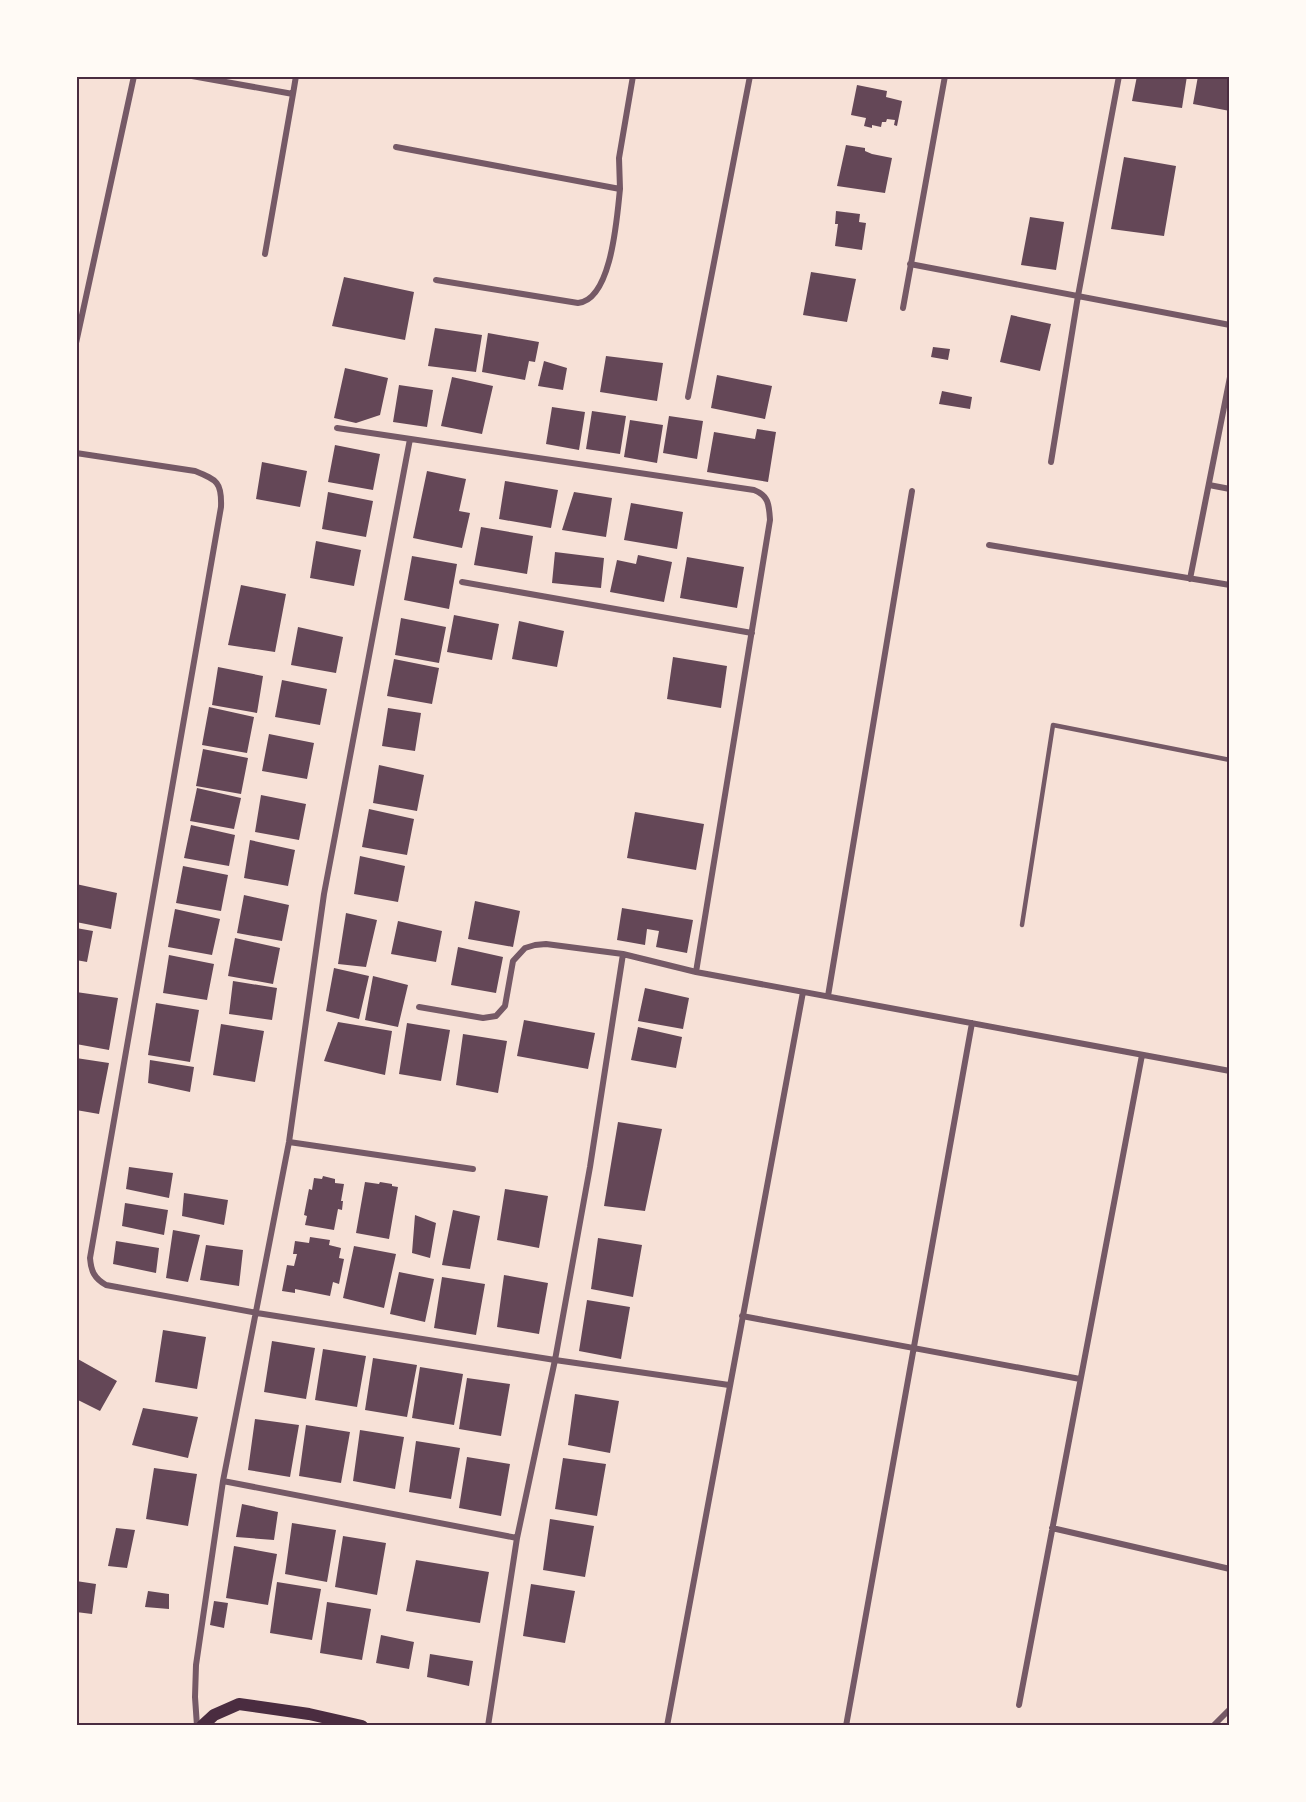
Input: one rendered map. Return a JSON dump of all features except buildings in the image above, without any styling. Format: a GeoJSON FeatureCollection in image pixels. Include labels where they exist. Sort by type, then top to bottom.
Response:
{"type":"FeatureCollection","features":[{"type":"Feature","properties":{"kind":"main road"},"geometry":{"type":"LineString","coordinates":[[200,1725],[214,1715],[239,1704],[309,1714],[362,1725]]}},
{"type":"Feature","properties":{"kind":"street"},"geometry":{"type":"LineString","coordinates":[[76,343],[134,76]]}},
{"type":"Feature","properties":{"kind":"street"},"geometry":{"type":"LineString","coordinates":[[192,76],[293,94]]}},
{"type":"Feature","properties":{"kind":"street"},"geometry":{"type":"LineString","coordinates":[[265,254],[296,76]]}},
{"type":"Feature","properties":{"kind":"street"},"geometry":{"type":"LineString","coordinates":[[436,280],[578,303],[585,302],[594,295],[614,243],[620,189],[619,158],[633,76]]}},
{"type":"Feature","properties":{"kind":"street"},"geometry":{"type":"LineString","coordinates":[[688,397],[750,76]]}},
{"type":"Feature","properties":{"kind":"street"},"geometry":{"type":"LineString","coordinates":[[903,308],[945,76]]}},
{"type":"Feature","properties":{"kind":"street"},"geometry":{"type":"LineString","coordinates":[[1051,462],[1078,296],[1119,76]]}},
{"type":"Feature","properties":{"kind":"street"},"geometry":{"type":"LineString","coordinates":[[396,147],[620,189]]}},
{"type":"Feature","properties":{"kind":"street"},"geometry":{"type":"LineString","coordinates":[[910,264],[1230,325]]}},
{"type":"Feature","properties":{"kind":"street"},"geometry":{"type":"LineString","coordinates":[[1190,579],[1230,377]]}},
{"type":"Feature","properties":{"kind":"street"},"geometry":{"type":"LineString","coordinates":[[337,428],[754,490],[762,493],[769,502],[770,520],[696,972]]}},
{"type":"Feature","properties":{"kind":"street"},"geometry":{"type":"LineString","coordinates":[[200,1725],[195,1696],[196,1665],[224,1481],[289,1142],[324,894],[410,439]]}},
{"type":"Feature","properties":{"kind":"street"},"geometry":{"type":"LineString","coordinates":[[76,453],[195,471],[218,483],[222,491],[90,1258],[91,1268],[98,1280],[106,1285],[257,1312],[555,1360],[729,1385]]}},
{"type":"Feature","properties":{"kind":"street"},"geometry":{"type":"LineString","coordinates":[[1209,485],[1230,489]]}},
{"type":"Feature","properties":{"kind":"street"},"geometry":{"type":"LineString","coordinates":[[828,996],[912,490]]}},
{"type":"Feature","properties":{"kind":"street"},"geometry":{"type":"LineString","coordinates":[[989,545],[1230,585]]}},
{"type":"Feature","properties":{"kind":"street"},"geometry":{"type":"LineString","coordinates":[[462,582],[752,633]]}},
{"type":"Feature","properties":{"kind":"street"},"geometry":{"type":"LineString","coordinates":[[419,1007],[483,1018],[496,1016],[505,1006],[513,961],[525,948],[546,944],[623,954],[696,972],[1230,1071]]}},
{"type":"Feature","properties":{"kind":"street"},"geometry":{"type":"LineString","coordinates":[[488,1725],[517,1538],[555,1360],[590,1167],[623,954]]}},
{"type":"Feature","properties":{"kind":"street"},"geometry":{"type":"LineString","coordinates":[[667,1725],[803,992]]}},
{"type":"Feature","properties":{"kind":"street"},"geometry":{"type":"LineString","coordinates":[[846,1725],[972,1023]]}},
{"type":"Feature","properties":{"kind":"street"},"geometry":{"type":"LineString","coordinates":[[1019,1705],[1142,1055]]}},
{"type":"Feature","properties":{"kind":"street"},"geometry":{"type":"LineString","coordinates":[[289,1142],[473,1170]]}},
{"type":"Feature","properties":{"kind":"street"},"geometry":{"type":"LineString","coordinates":[[742,1316],[1080,1379]]}},
{"type":"Feature","properties":{"kind":"street"},"geometry":{"type":"LineString","coordinates":[[224,1481],[517,1538]]}},
{"type":"Feature","properties":{"kind":"street"},"geometry":{"type":"LineString","coordinates":[[1052,1528],[1230,1569]]}},
{"type":"Feature","properties":{"kind":"street"},"geometry":{"type":"LineString","coordinates":[[1213,1725],[1230,1709]]}},
{"type":"Feature","properties":{"kind":"lane"},"geometry":{"type":"LineString","coordinates":[[1022,926],[1053,725],[1230,759]]}}]}
